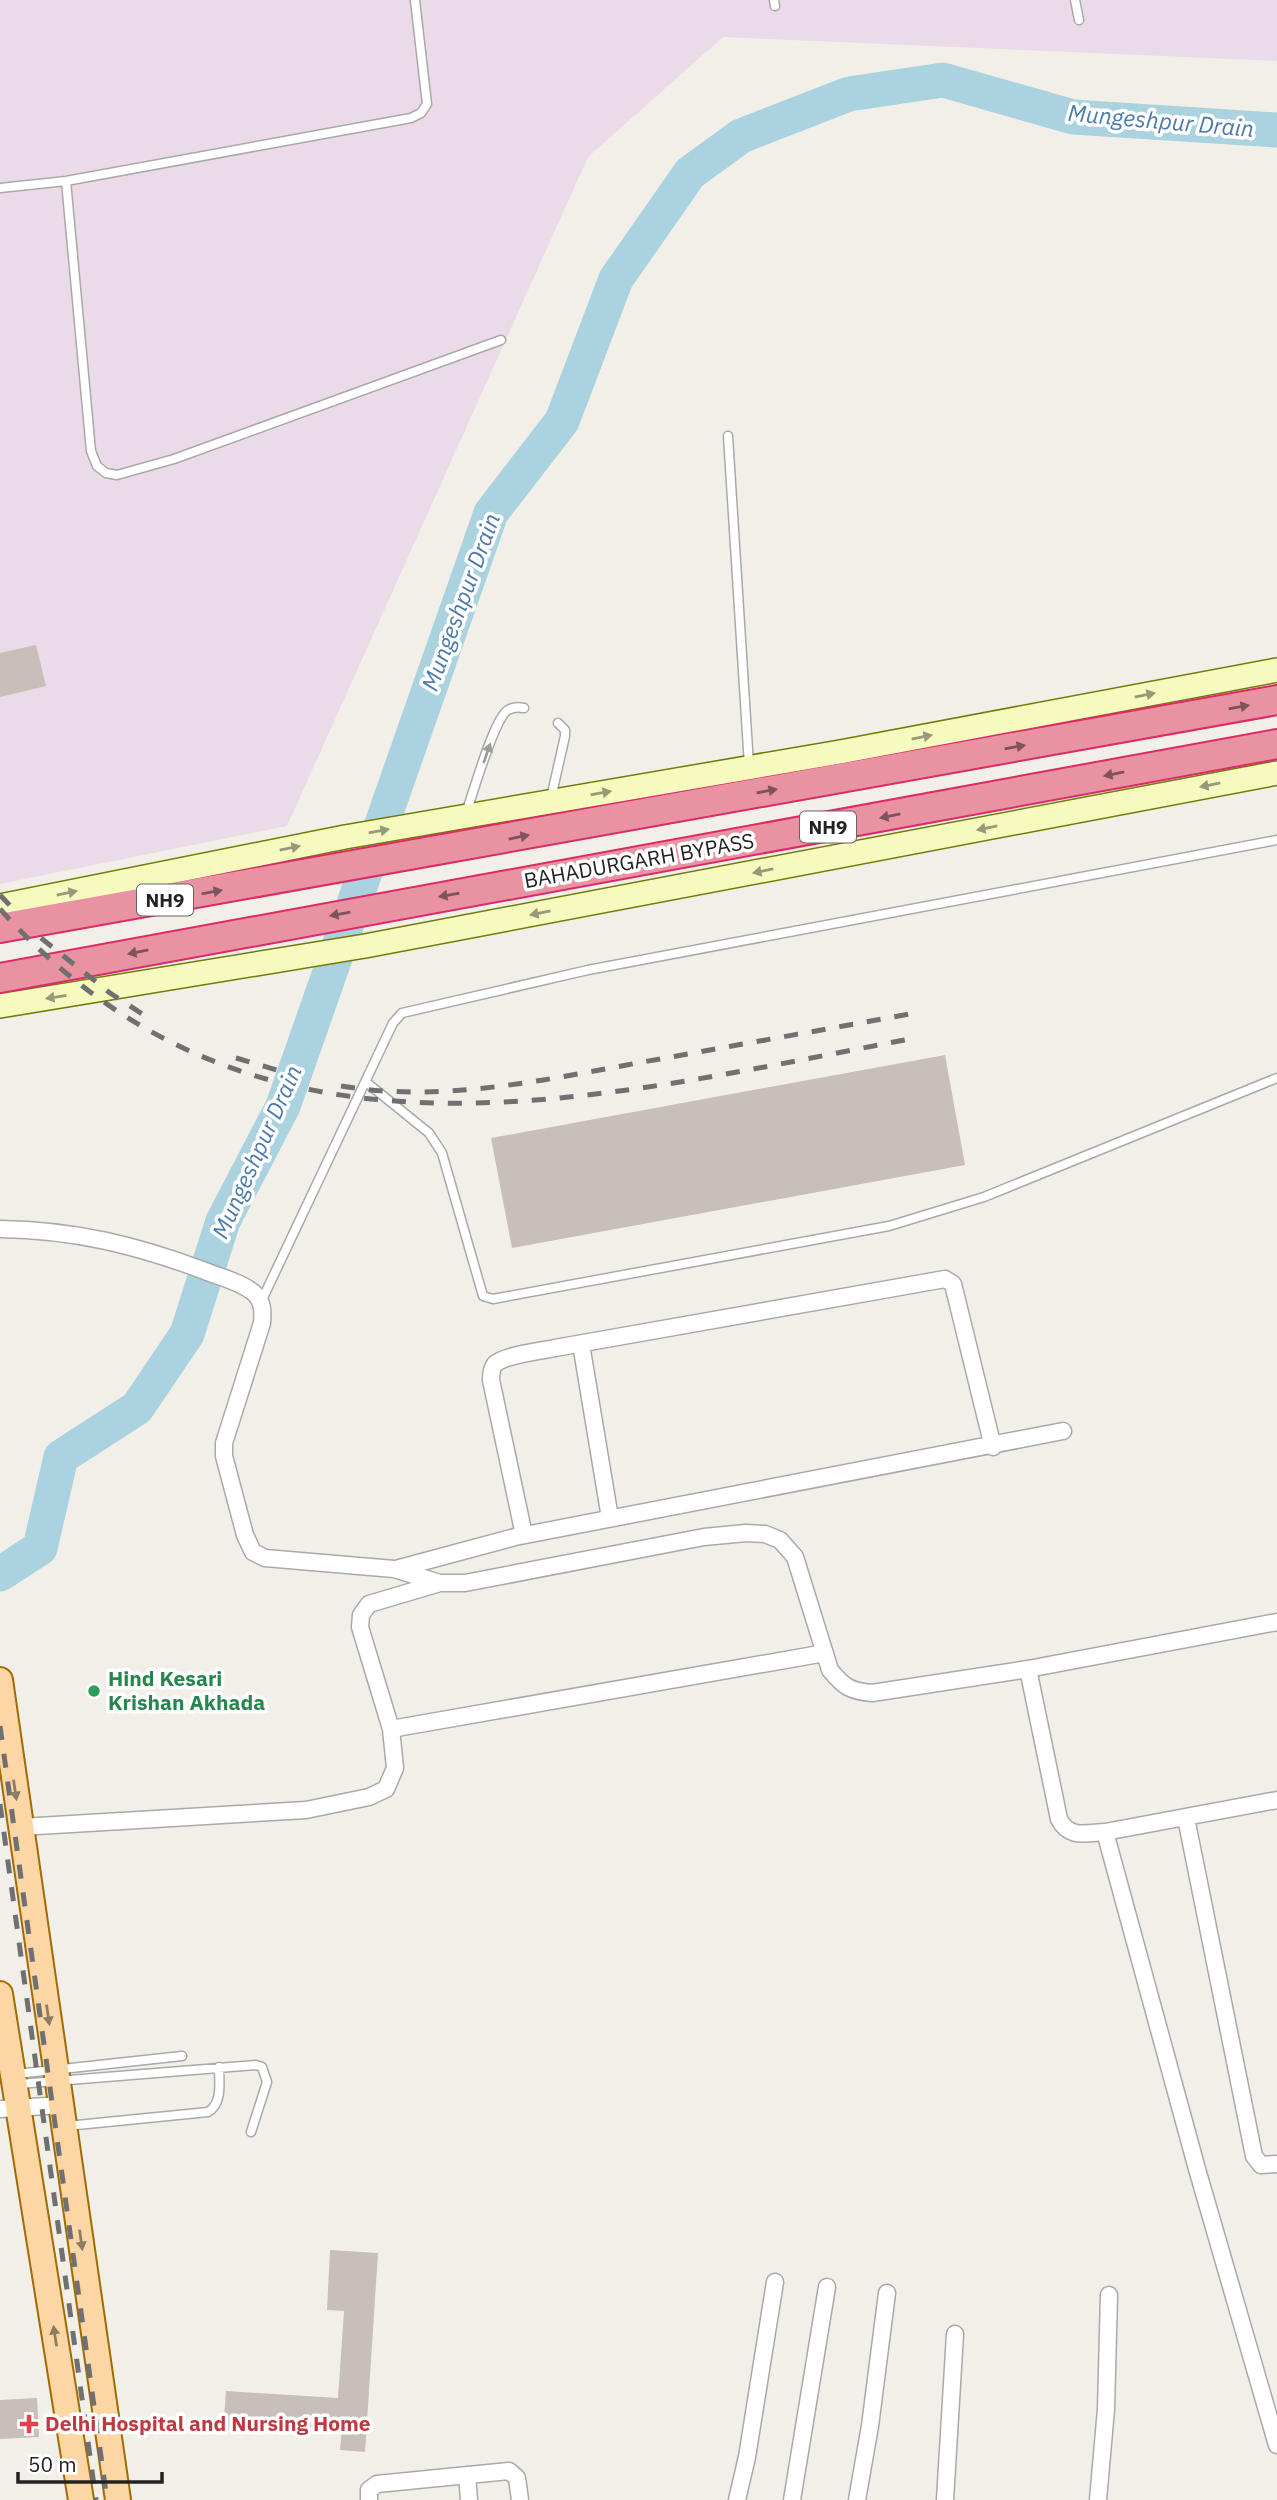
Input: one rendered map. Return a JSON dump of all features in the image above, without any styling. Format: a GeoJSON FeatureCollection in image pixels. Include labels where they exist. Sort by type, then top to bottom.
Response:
{"type":"FeatureCollection","features":[{"type":"Feature","properties":{"kind":"highway","name":"NH9"},"geometry":{"type":"LineString","coordinates":[[0,928],[329,873],[767,790],[1277,700]]}},
{"type":"Feature","properties":{"kind":"highway","name":"BAHADURGARH BYPASS"},"geometry":{"type":"LineString","coordinates":[[0,978],[1277,744]]}},
{"type":"Feature","properties":{"kind":"main road"},"geometry":{"type":"LineString","coordinates":[[0,906],[345,837],[749,768],[1277,670]]}},
{"type":"Feature","properties":{"kind":"main road"},"geometry":{"type":"LineString","coordinates":[[0,1006],[365,946],[1277,773]]}},
{"type":"Feature","properties":{"kind":"main road"},"geometry":{"type":"LineString","coordinates":[[0,1680],[4,1728],[21,1827],[118,2500]]}},
{"type":"Feature","properties":{"kind":"main road"},"geometry":{"type":"LineString","coordinates":[[0,1994],[12,2094],[81,2500]]}},
{"type":"Feature","properties":{"kind":"main road"},"geometry":{"type":"LineString","coordinates":[[63,2389],[102,2386]]}},
{"type":"Feature","properties":{"kind":"street"},"geometry":{"type":"LineString","coordinates":[[0,1229],[79,1234],[151,1251],[231,1281],[254,1293],[261,1302],[261,1323],[224,1443],[225,1468],[245,1535],[254,1552],[265,1558],[394,1569],[440,1583]]}},
{"type":"Feature","properties":{"kind":"street"},"geometry":{"type":"LineString","coordinates":[[524,1535],[491,1380],[492,1370],[496,1363],[504,1359],[582,1344],[945,1279],[953,1284],[993,1447]]}},
{"type":"Feature","properties":{"kind":"street"},"geometry":{"type":"LineString","coordinates":[[582,1344],[610,1518]]}},
{"type":"Feature","properties":{"kind":"street"},"geometry":{"type":"LineString","coordinates":[[394,1569],[524,1535],[993,1447],[1063,1431]]}},
{"type":"Feature","properties":{"kind":"street"},"geometry":{"type":"LineString","coordinates":[[21,1827],[306,1810],[369,1797],[386,1789],[396,1768],[391,1729],[360,1627],[361,1615],[369,1604],[440,1583],[465,1583],[704,1537],[746,1533],[765,1534],[780,1540],[795,1558],[831,1671],[843,1685],[857,1692],[872,1693],[1028,1669],[1277,1622]]}},
{"type":"Feature","properties":{"kind":"street"},"geometry":{"type":"LineString","coordinates":[[391,1729],[825,1653]]}},
{"type":"Feature","properties":{"kind":"street"},"geometry":{"type":"LineString","coordinates":[[1028,1669],[1059,1819],[1069,1832],[1105,1832],[1277,1800]]}},
{"type":"Feature","properties":{"kind":"street"},"geometry":{"type":"LineString","coordinates":[[1186,1818],[1254,2156],[1261,2165],[1277,2164]]}},
{"type":"Feature","properties":{"kind":"street"},"geometry":{"type":"LineString","coordinates":[[1105,1832],[1197,2169],[1277,2445]]}},
{"type":"Feature","properties":{"kind":"street"},"geometry":{"type":"LineString","coordinates":[[12,2094],[62,2116]]}},
{"type":"Feature","properties":{"kind":"street"},"geometry":{"type":"LineString","coordinates":[[737,2500],[749,2444],[775,2283]]}},
{"type":"Feature","properties":{"kind":"street"},"geometry":{"type":"LineString","coordinates":[[792,2500],[827,2287]]}},
{"type":"Feature","properties":{"kind":"street"},"geometry":{"type":"LineString","coordinates":[[857,2500],[870,2426],[887,2293]]}},
{"type":"Feature","properties":{"kind":"street"},"geometry":{"type":"LineString","coordinates":[[1098,2500],[1106,2409],[1109,2295]]}},
{"type":"Feature","properties":{"kind":"street"},"geometry":{"type":"LineString","coordinates":[[945,2500],[955,2334]]}},
{"type":"Feature","properties":{"kind":"street"},"geometry":{"type":"LineString","coordinates":[[369,2500],[369,2490],[377,2484],[512,2472],[517,2478],[520,2500]]}},
{"type":"Feature","properties":{"kind":"street"},"geometry":{"type":"LineString","coordinates":[[467,2475],[468,2500]]}},
{"type":"Feature","properties":{"kind":"lane"},"geometry":{"type":"LineString","coordinates":[[0,188],[66,181],[411,118],[421,113],[427,104],[428,95],[415,0]]}},
{"type":"Feature","properties":{"kind":"lane"},"geometry":{"type":"LineString","coordinates":[[1075,0],[1079,20]]}},
{"type":"Feature","properties":{"kind":"lane"},"geometry":{"type":"LineString","coordinates":[[66,181],[91,452],[97,466],[106,473],[117,475],[174,459],[501,340]]}},
{"type":"Feature","properties":{"kind":"lane"},"geometry":{"type":"LineString","coordinates":[[729,436],[749,768]]}},
{"type":"Feature","properties":{"kind":"lane"},"geometry":{"type":"LineString","coordinates":[[465,816],[497,725],[506,710],[524,708]]}},
{"type":"Feature","properties":{"kind":"lane"},"geometry":{"type":"LineString","coordinates":[[551,802],[565,736],[565,730],[558,723]]}},
{"type":"Feature","properties":{"kind":"lane"},"geometry":{"type":"LineString","coordinates":[[261,1302],[393,1023],[397,1016],[409,1010],[588,970],[1277,840]]}},
{"type":"Feature","properties":{"kind":"lane"},"geometry":{"type":"LineString","coordinates":[[366,1082],[429,1133],[442,1153],[483,1296],[493,1299],[889,1226],[938,1213],[984,1197],[1277,1078]]}},
{"type":"Feature","properties":{"kind":"lane"},"geometry":{"type":"LineString","coordinates":[[12,2094],[57,2075],[181,2056]]}},
{"type":"Feature","properties":{"kind":"lane"},"geometry":{"type":"LineString","coordinates":[[57,2075],[248,2064],[262,2067],[267,2082],[251,2132]]}},
{"type":"Feature","properties":{"kind":"lane"},"geometry":{"type":"LineString","coordinates":[[62,2116],[208,2112],[218,2101],[219,2067]]}},
{"type":"Feature","properties":{"kind":"shaded area"},"geometry":{"type":"Polygon","coordinates":[[[0,0],[1277,0],[1277,61],[723,37],[588,157],[287,826],[0,884],[0,0]]]}},
{"type":"Feature","properties":{"kind":"building"},"geometry":{"type":"Polygon","coordinates":[[[36,645],[46,686],[0,697],[0,653],[36,645]]]}},
{"type":"Feature","properties":{"kind":"building"},"geometry":{"type":"Polygon","coordinates":[[[945,1055],[965,1165],[512,1248],[491,1138],[945,1055]]]}},
{"type":"Feature","properties":{"kind":"building"},"geometry":{"type":"Polygon","coordinates":[[[330,2250],[378,2253],[365,2452],[340,2450],[342,2429],[236,2423],[236,2431],[223,2430],[226,2391],[338,2398],[344,2311],[327,2310],[330,2250]]]}},
{"type":"Feature","properties":{"kind":"building"},"geometry":{"type":"Polygon","coordinates":[[[37,2398],[39,2437],[0,2439],[0,2400],[37,2398]]]}},
{"type":"Feature","properties":{"kind":"waterway","name":"Mungeshpur Drain"},"geometry":{"type":"LineString","coordinates":[[0,1574],[40,1548],[61,1457],[137,1408],[187,1334],[223,1221],[283,1106],[491,513],[562,421],[616,279],[690,173],[741,136],[849,94],[943,80],[1073,117],[1277,130]]}},
{"type":"Feature","properties":{"kind":"railway"},"geometry":{"type":"LineString","coordinates":[[0,895],[19,915]]}},
{"type":"Feature","properties":{"kind":"railway"},"geometry":{"type":"LineString","coordinates":[[0,909],[99,999],[205,1058],[316,1091],[431,1103],[549,1099],[670,1084],[915,1038]]}},
{"type":"Feature","properties":{"kind":"railway"},"geometry":{"type":"LineString","coordinates":[[41,938],[110,993],[153,1021]]}},
{"type":"Feature","properties":{"kind":"railway"},"geometry":{"type":"LineString","coordinates":[[341,1086],[416,1092],[492,1087],[568,1076],[910,1014]]}},
{"type":"Feature","properties":{"kind":"railway"},"geometry":{"type":"LineString","coordinates":[[236,1058],[290,1074]]}},
{"type":"Feature","properties":{"kind":"railway"},"geometry":{"type":"LineString","coordinates":[[0,1726],[107,2500]]}},
{"type":"Feature","properties":{"kind":"railway"},"geometry":{"type":"LineString","coordinates":[[0,1804],[96,2500]]}},
{"type":"Feature","properties":{"kind":"place","name":"Hind Kesari Krishan Akhada"},"geometry":{"type":"Point","coordinates":[94,1691]}},
{"type":"Feature","properties":{"kind":"place","name":"Delhi Hospital and Nursing Home"},"geometry":{"type":"Point","coordinates":[29,2424]}}]}
